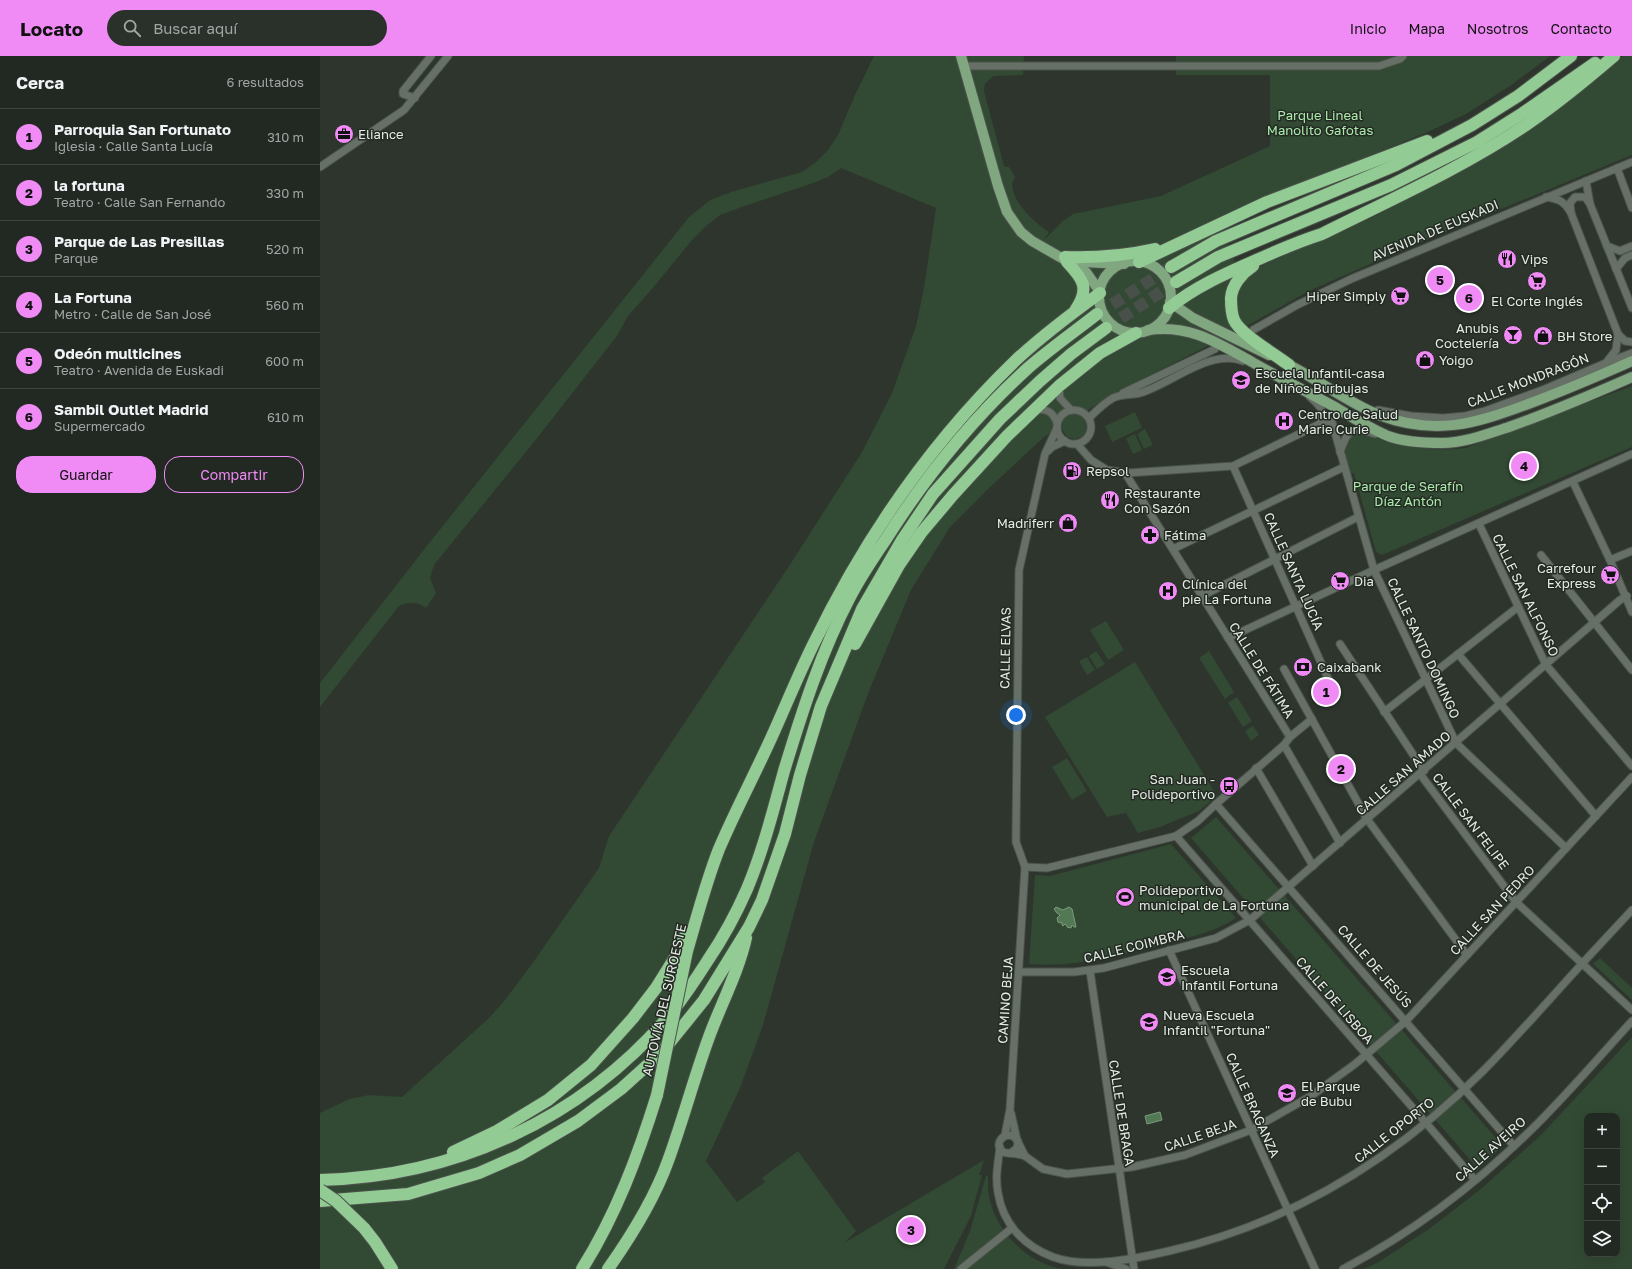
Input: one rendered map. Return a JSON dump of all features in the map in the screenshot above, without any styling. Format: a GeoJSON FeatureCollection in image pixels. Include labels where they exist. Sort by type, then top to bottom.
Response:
{"type":"FeatureCollection","features":[{"type":"Feature","properties":{"kind":"highway"},"geometry":{"type":"LineString","coordinates":[[1171,267],[1216,241],[1396,165],[1472,125],[1518,96],[1571,56]]}},
{"type":"Feature","properties":{"kind":"highway"},"geometry":{"type":"LineString","coordinates":[[1176,282],[1218,257],[1391,184],[1477,142],[1588,68],[1603,56]]}},
{"type":"Feature","properties":{"kind":"highway"},"geometry":{"type":"LineString","coordinates":[[1171,305],[1194,290],[1226,273],[1302,240],[1322,234],[1448,171],[1484,151],[1525,126],[1570,94],[1614,56]]}},
{"type":"Feature","properties":{"kind":"highway"},"geometry":{"type":"LineString","coordinates":[[1139,262],[1267,202],[1401,150],[1453,134]]}},
{"type":"Feature","properties":{"kind":"highway"},"geometry":{"type":"LineString","coordinates":[[1289,365],[1239,327],[1232,312],[1232,294],[1239,279],[1248,270],[1302,240]]}},
{"type":"Feature","properties":{"kind":"highway"},"geometry":{"type":"LineString","coordinates":[[1066,260],[1123,256],[1180,244]]}},
{"type":"Feature","properties":{"kind":"highway"},"geometry":{"type":"LineString","coordinates":[[1066,260],[1080,275],[1084,286],[1083,296],[1075,312]]}},
{"type":"Feature","properties":{"kind":"highway"},"geometry":{"type":"LineString","coordinates":[[772,736],[814,643],[856,565],[878,528],[950,431],[988,388],[1018,359],[1100,292]]}},
{"type":"Feature","properties":{"kind":"highway"},"geometry":{"type":"LineString","coordinates":[[320,1180],[389,1174],[427,1166],[456,1158],[500,1141],[552,1115],[602,1080],[645,1042],[670,1015],[691,987],[720,941],[747,890],[759,858],[806,700],[848,600],[860,578],[912,498],[941,460],[973,423],[1029,368],[1097,314]]}},
{"type":"Feature","properties":{"kind":"highway"},"geometry":{"type":"LineString","coordinates":[[320,1201],[408,1194],[464,1177],[520,1155],[578,1121],[621,1089],[662,1052],[704,1000],[749,927],[762,900],[785,834],[800,775],[821,706],[862,609],[902,540],[933,494],[1000,419],[1071,354],[1106,328]]}},
{"type":"Feature","properties":{"kind":"highway"},"geometry":{"type":"LineString","coordinates":[[821,706],[835,688],[860,634],[899,565],[921,533],[953,495],[1033,410],[1059,386],[1100,353],[1136,333]]}},
{"type":"Feature","properties":{"kind":"highway"},"geometry":{"type":"LineString","coordinates":[[772,736],[792,703],[828,628],[848,600]]}},
{"type":"Feature","properties":{"kind":"highway","name":"AUTOVÍA DEL SUROESTE"},"geometry":{"type":"LineString","coordinates":[[582,1269],[619,1201],[640,1149],[657,1095],[687,951],[708,880],[739,804],[772,736]]}},
{"type":"Feature","properties":{"kind":"highway"},"geometry":{"type":"LineString","coordinates":[[427,1166],[456,1150],[497,1131],[548,1100],[591,1064],[633,1018],[656,988],[672,962],[686,933],[695,907],[708,880]]}},
{"type":"Feature","properties":{"kind":"highway"},"geometry":{"type":"LineString","coordinates":[[608,1269],[643,1217],[668,1162],[717,1014],[741,959],[749,927]]}},
{"type":"Feature","properties":{"kind":"highway"},"geometry":{"type":"LineString","coordinates":[[320,1190],[336,1201],[364,1228],[392,1269]]}},
{"type":"Feature","properties":{"kind":"main road"},"geometry":{"type":"LineString","coordinates":[[962,61],[1007,212],[1021,232],[1051,253],[1086,272],[1100,292]]}},
{"type":"Feature","properties":{"kind":"main road"},"geometry":{"type":"LineString","coordinates":[[1066,260],[1124,264],[1139,262],[1152,266],[1162,274],[1169,286],[1171,305],[1163,320],[1148,330]]}},
{"type":"Feature","properties":{"kind":"main road"},"geometry":{"type":"LineString","coordinates":[[1124,264],[1115,268],[1107,275],[1100,292],[1101,307],[1108,321],[1121,330],[1136,333],[1163,328],[1187,330],[1235,352],[1364,424],[1389,436],[1420,442],[1443,443],[1463,441],[1543,415],[1632,377]]}},
{"type":"Feature","properties":{"kind":"main road"},"geometry":{"type":"LineString","coordinates":[[1171,305],[1289,365],[1360,406],[1377,414],[1402,422],[1442,426],[1467,424],[1489,419],[1548,397],[1632,361]]}},
{"type":"Feature","properties":{"kind":"street"},"geometry":{"type":"LineString","coordinates":[[404,110],[402,94],[431,56]]}},
{"type":"Feature","properties":{"kind":"street"},"geometry":{"type":"LineString","coordinates":[[320,167],[404,110],[448,56]]}},
{"type":"Feature","properties":{"kind":"street"},"geometry":{"type":"LineString","coordinates":[[962,61],[1379,66],[1400,59],[1403,56]]}},
{"type":"Feature","properties":{"kind":"street"},"geometry":{"type":"LineString","coordinates":[[402,94],[415,98]]}},
{"type":"Feature","properties":{"kind":"street","name":"AVENIDA DE EUSKADI"},"geometry":{"type":"LineString","coordinates":[[1253,330],[1297,305],[1351,279],[1632,162]]}},
{"type":"Feature","properties":{"kind":"street"},"geometry":{"type":"LineString","coordinates":[[1617,168],[1632,208]]}},
{"type":"Feature","properties":{"kind":"street"},"geometry":{"type":"LineString","coordinates":[[1586,181],[1590,204],[1632,308]]}},
{"type":"Feature","properties":{"kind":"street"},"geometry":{"type":"LineString","coordinates":[[1571,213],[1570,203],[1575,196],[1585,197],[1590,204]]}},
{"type":"Feature","properties":{"kind":"street"},"geometry":{"type":"LineString","coordinates":[[1546,197],[1558,199],[1565,203],[1571,213],[1618,334],[1624,341],[1632,342]]}},
{"type":"Feature","properties":{"kind":"street"},"geometry":{"type":"LineString","coordinates":[[1607,246],[1620,251],[1632,246]]}},
{"type":"Feature","properties":{"kind":"street"},"geometry":{"type":"LineString","coordinates":[[1616,268],[1625,258],[1632,255]]}},
{"type":"Feature","properties":{"kind":"street","name":"CALLE MONDRAGÓN"},"geometry":{"type":"LineString","coordinates":[[1360,406],[1411,416],[1443,418],[1465,416],[1485,411],[1606,363],[1616,350],[1618,334]]}},
{"type":"Feature","properties":{"kind":"street"},"geometry":{"type":"LineString","coordinates":[[1089,418],[1114,397],[1215,349]]}},
{"type":"Feature","properties":{"kind":"street"},"geometry":{"type":"LineString","coordinates":[[1606,363],[1632,353]]}},
{"type":"Feature","properties":{"kind":"street"},"geometry":{"type":"LineString","coordinates":[[1114,397],[1140,392],[1219,359],[1236,358],[1266,370]]}},
{"type":"Feature","properties":{"kind":"street"},"geometry":{"type":"LineString","coordinates":[[1059,386],[1060,398],[1071,410]]}},
{"type":"Feature","properties":{"kind":"street","name":"CALLE SANTO DOMINGO"},"geometry":{"type":"LineString","coordinates":[[1297,387],[1321,407],[1323,422],[1330,421],[1333,424],[1374,570],[1456,743],[1566,848]]}},
{"type":"Feature","properties":{"kind":"street"},"geometry":{"type":"LineString","coordinates":[[1033,410],[1047,410],[1052,413],[1059,436],[1072,444],[1082,442],[1090,434],[1091,428],[1089,418],[1081,411],[1071,410],[1062,414],[1057,426]]}},
{"type":"Feature","properties":{"kind":"street"},"geometry":{"type":"LineString","coordinates":[[1077,444],[1090,460],[1106,470],[1127,473],[1233,466],[1323,422]]}},
{"type":"Feature","properties":{"kind":"street","name":"CALLE ELVAS"},"geometry":{"type":"LineString","coordinates":[[1025,867],[1016,842],[1019,570],[1045,454],[1057,426]]}},
{"type":"Feature","properties":{"kind":"street"},"geometry":{"type":"LineString","coordinates":[[1340,453],[1345,438],[1355,429],[1389,436]]}},
{"type":"Feature","properties":{"kind":"street"},"geometry":{"type":"LineString","coordinates":[[1045,454],[1052,447],[1065,441]]}},
{"type":"Feature","properties":{"kind":"street"},"geometry":{"type":"LineString","coordinates":[[1228,638],[1374,570],[1573,482],[1632,454]]}},
{"type":"Feature","properties":{"kind":"street","name":"CALLE SANTA LUCÍA"},"geometry":{"type":"LineString","coordinates":[[1233,466],[1331,685]]}},
{"type":"Feature","properties":{"kind":"street"},"geometry":{"type":"LineString","coordinates":[[1173,550],[1344,467]]}},
{"type":"Feature","properties":{"kind":"street","name":"CALLE DE FÁTIMA"},"geometry":{"type":"LineString","coordinates":[[1127,473],[1127,476],[1290,737]]}},
{"type":"Feature","properties":{"kind":"street"},"geometry":{"type":"LineString","coordinates":[[1573,482],[1610,560],[1632,612]]}},
{"type":"Feature","properties":{"kind":"street"},"geometry":{"type":"LineString","coordinates":[[1202,596],[1358,517]]}},
{"type":"Feature","properties":{"kind":"street","name":"CALLE SAN ALFONSO"},"geometry":{"type":"LineString","coordinates":[[1479,524],[1546,665],[1632,766]]}},
{"type":"Feature","properties":{"kind":"street"},"geometry":{"type":"LineString","coordinates":[[1610,560],[1632,550]]}},
{"type":"Feature","properties":{"kind":"street"},"geometry":{"type":"LineString","coordinates":[[1542,555],[1632,670]]}},
{"type":"Feature","properties":{"kind":"street","name":"CALLE SAN AMADO"},"geometry":{"type":"LineString","coordinates":[[1250,920],[1626,596]]}},
{"type":"Feature","properties":{"kind":"street"},"geometry":{"type":"LineString","coordinates":[[1384,712],[1518,607]]}},
{"type":"Feature","properties":{"kind":"street","name":"CALLE SAN FELIPE"},"geometry":{"type":"LineString","coordinates":[[1340,644],[1422,772],[1516,902],[1632,1010]]}},
{"type":"Feature","properties":{"kind":"street"},"geometry":{"type":"LineString","coordinates":[[1458,654],[1596,816]]}},
{"type":"Feature","properties":{"kind":"street"},"geometry":{"type":"LineString","coordinates":[[1284,669],[1367,819],[1467,955]]}},
{"type":"Feature","properties":{"kind":"street"},"geometry":{"type":"LineString","coordinates":[[1025,867],[1047,868],[1176,836],[1198,821],[1256,768],[1284,745],[1290,737],[1312,719]]}},
{"type":"Feature","properties":{"kind":"street"},"geometry":{"type":"LineString","coordinates":[[1284,745],[1340,843]]}},
{"type":"Feature","properties":{"kind":"street"},"geometry":{"type":"LineString","coordinates":[[1256,768],[1313,866]]}},
{"type":"Feature","properties":{"kind":"street","name":"CALLE SAN PEDRO"},"geometry":{"type":"LineString","coordinates":[[1366,1055],[1406,1021],[1632,777]]}},
{"type":"Feature","properties":{"kind":"street","name":"CALLE DE JESÚS"},"geometry":{"type":"LineString","coordinates":[[1216,804],[1514,1146]]}},
{"type":"Feature","properties":{"kind":"street","name":"CALLE DE LISBOA"},"geometry":{"type":"LineString","coordinates":[[1176,836],[1475,1180]]}},
{"type":"Feature","properties":{"kind":"street","name":"CAMINO BEJA"},"geometry":{"type":"LineString","coordinates":[[1005,1135],[1010,1109],[1025,867]]}},
{"type":"Feature","properties":{"kind":"street","name":"CALLE OPORTO"},"geometry":{"type":"LineString","coordinates":[[1000,1147],[997,1164],[997,1192],[1001,1208],[1012,1228],[1018,1235],[1037,1250],[1058,1259],[1076,1262],[1132,1258],[1211,1240],[1245,1229],[1288,1212],[1360,1172],[1426,1122],[1483,1072],[1632,910]]}},
{"type":"Feature","properties":{"kind":"street","name":"CALLE COIMBRA"},"geometry":{"type":"LineString","coordinates":[[1019,972],[1090,971],[1216,938],[1250,920]]}},
{"type":"Feature","properties":{"kind":"street","name":"CALLE BRAGANZA"},"geometry":{"type":"LineString","coordinates":[[1169,950],[1314,1269]]}},
{"type":"Feature","properties":{"kind":"street","name":"CALLE DE BRAGA"},"geometry":{"type":"LineString","coordinates":[[1090,971],[1132,1258]]}},
{"type":"Feature","properties":{"kind":"street","name":"CALLE AVEIRO"},"geometry":{"type":"LineString","coordinates":[[1343,1269],[1401,1236],[1438,1210],[1475,1180],[1514,1146],[1546,1114],[1632,1021]]}},
{"type":"Feature","properties":{"kind":"street","name":"CALLE BEJA"},"geometry":{"type":"LineString","coordinates":[[1025,1156],[1043,1169],[1055,1173],[1067,1174],[1119,1169],[1186,1155],[1251,1130],[1312,1096],[1366,1055]]}},
{"type":"Feature","properties":{"kind":"street"},"geometry":{"type":"LineString","coordinates":[[1010,1109],[1017,1140],[1017,1148],[1011,1153]]}},
{"type":"Feature","properties":{"kind":"street"},"geometry":{"type":"LineString","coordinates":[[1005,1135],[1012,1135],[1017,1140],[1025,1156],[1018,1153],[1004,1152],[1000,1147],[1000,1141],[1005,1135]]}},
{"type":"Feature","properties":{"kind":"street"},"geometry":{"type":"LineString","coordinates":[[961,1269],[1012,1228]]}},
{"type":"Feature","properties":{"kind":"street"},"geometry":{"type":"LineString","coordinates":[[1132,1258],[1134,1269]]}},
{"type":"Feature","properties":{"kind":"street","name":"CALLE OPORTO"},"geometry":{"type":"LineString","coordinates":[[1104,1261],[1126,1269]]}},
{"type":"Feature","properties":{"kind":"green space","name":"Parque Lineal Manolito Gafotas"},"geometry":{"type":"Polygon","coordinates":[[[874,56],[1024,56],[1023,75],[993,76],[985,84],[984,91],[1004,166],[1009,167],[1015,177],[1012,183],[1016,198],[1025,211],[1049,232],[1044,240],[1063,221],[1073,214],[1161,196],[1270,146],[1270,75],[1176,75],[1176,56],[1550,56],[1510,86],[1466,114],[1430,131],[1216,219],[1243,280],[1254,270],[1274,260],[1369,219],[1438,183],[1552,113],[1623,56],[1632,56],[1632,155],[1395,253],[1309,291],[1245,327],[1115,393],[1080,415],[1085,421],[1087,428],[1081,437],[1076,439],[1070,438],[1065,434],[1061,426],[1044,437],[987,490],[950,527],[911,590],[869,691],[814,842],[763,1025],[740,1088],[706,1161],[737,1202],[765,1182],[762,1178],[798,1151],[856,1231],[844,1243],[984,1160],[979,1175],[982,1175],[971,1216],[944,1269],[320,1269],[320,1113],[349,1099],[369,1095],[402,1097],[489,1018],[505,1000],[599,868],[609,836],[793,560],[862,452],[892,393],[916,326],[924,288],[936,208],[841,168],[828,177],[816,182],[720,215],[692,240],[628,316],[617,336],[534,442],[434,565],[430,578],[436,593],[426,608],[419,604],[412,603],[399,606],[320,707],[320,683],[426,547],[689,217],[710,200],[731,192],[802,172],[816,162],[828,150],[838,135],[874,56]]]}},
{"type":"Feature","properties":{"kind":"green space","name":"Parque de Serafín Díaz Antón"},"geometry":{"type":"Polygon","coordinates":[[[1632,386],[1632,447],[1382,555],[1376,552],[1354,473],[1349,473],[1346,461],[1346,443],[1354,435],[1361,433],[1400,445],[1412,447],[1438,449],[1466,448],[1632,386]]]}},
{"type":"Feature","properties":{"kind":"green space"},"geometry":{"type":"Polygon","coordinates":[[[1135,412],[1142,428],[1112,442],[1105,426],[1135,412]]]}},
{"type":"Feature","properties":{"kind":"green space"},"geometry":{"type":"Polygon","coordinates":[[[1145,429],[1153,445],[1144,449],[1137,434],[1145,429]]]}},
{"type":"Feature","properties":{"kind":"green space"},"geometry":{"type":"Polygon","coordinates":[[[1135,434],[1142,450],[1133,454],[1126,438],[1135,434]]]}},
{"type":"Feature","properties":{"kind":"green space"},"geometry":{"type":"Polygon","coordinates":[[[1106,621],[1124,650],[1108,660],[1090,630],[1106,621]]]}},
{"type":"Feature","properties":{"kind":"green space"},"geometry":{"type":"Polygon","coordinates":[[[1096,651],[1105,664],[1097,669],[1089,656],[1096,651]]]}},
{"type":"Feature","properties":{"kind":"green space"},"geometry":{"type":"Polygon","coordinates":[[[1209,651],[1234,692],[1225,699],[1199,658],[1209,651]]]}},
{"type":"Feature","properties":{"kind":"green space"},"geometry":{"type":"Polygon","coordinates":[[[1087,657],[1095,670],[1087,675],[1079,661],[1087,657]]]}},
{"type":"Feature","properties":{"kind":"green space"},"geometry":{"type":"Polygon","coordinates":[[[1135,662],[1217,796],[1199,811],[1160,827],[1138,833],[1126,813],[1107,817],[1045,717],[1135,662]]]}},
{"type":"Feature","properties":{"kind":"green space"},"geometry":{"type":"Polygon","coordinates":[[[1237,697],[1252,721],[1243,727],[1228,703],[1237,697]]]}},
{"type":"Feature","properties":{"kind":"green space"},"geometry":{"type":"Polygon","coordinates":[[[1253,726],[1259,735],[1251,741],[1245,731],[1253,726]]]}},
{"type":"Feature","properties":{"kind":"green space"},"geometry":{"type":"Polygon","coordinates":[[[1067,758],[1087,791],[1072,800],[1052,767],[1067,758]]]}},
{"type":"Feature","properties":{"kind":"green space"},"geometry":{"type":"Polygon","coordinates":[[[1216,817],[1503,1146],[1478,1169],[1191,838],[1216,817]]]}},
{"type":"Feature","properties":{"kind":"green space","name":"Polideportivo municipal de La Fortuna"},"geometry":{"type":"Polygon","coordinates":[[[1171,844],[1236,918],[1203,934],[1099,960],[1047,965],[1029,964],[1035,875],[1050,876],[1171,844]]]}},
{"type":"Feature","properties":{"kind":"green space"},"geometry":{"type":"Polygon","coordinates":[[[1600,958],[1632,988],[1632,1000],[1593,964],[1600,958]]]}},
{"type":"Feature","properties":{"kind":"green space"},"geometry":{"type":"Polygon","coordinates":[[[1632,1037],[1632,1269],[1363,1269],[1377,1263],[1429,1229],[1482,1188],[1541,1135],[1632,1037]]]}},
{"type":"Feature","properties":{"kind":"green space"},"geometry":{"type":"Polygon","coordinates":[[[986,1176],[988,1176],[989,1197],[993,1210],[1006,1234],[1026,1253],[1037,1260],[1050,1266],[1063,1269],[954,1269],[970,1231],[986,1176]]]}},
{"type":"Feature","properties":{"kind":"shaded area"},"geometry":{"type":"Polygon","coordinates":[[[1056,907],[1063,910],[1069,907],[1072,909],[1076,927],[1072,925],[1071,928],[1067,927],[1065,924],[1063,926],[1062,922],[1058,922],[1057,918],[1060,915],[1054,909],[1056,907]]]}},
{"type":"Feature","properties":{"kind":"shaded area"},"geometry":{"type":"Polygon","coordinates":[[[1160,1112],[1162,1120],[1147,1124],[1145,1116],[1160,1112]]]}},
{"type":"Feature","properties":{"kind":"tunnel"},"geometry":{"type":"LineString","coordinates":[[1097,314],[1171,267]]}},
{"type":"Feature","properties":{"kind":"tunnel"},"geometry":{"type":"LineString","coordinates":[[1106,328],[1176,282]]}},
{"type":"Feature","properties":{"kind":"place","name":"Eliance"},"geometry":{"type":"Point","coordinates":[344,134]}},
{"type":"Feature","properties":{"kind":"place","name":"Vips"},"geometry":{"type":"Point","coordinates":[1507,259]}},
{"type":"Feature","properties":{"kind":"place","name":"Odeón multicines"},"geometry":{"type":"Point","coordinates":[1440,280]}},
{"type":"Feature","properties":{"kind":"place","name":"El Corte Inglés"},"geometry":{"type":"Point","coordinates":[1537,281]}},
{"type":"Feature","properties":{"kind":"place","name":"Hiper Simply"},"geometry":{"type":"Point","coordinates":[1400,296]}},
{"type":"Feature","properties":{"kind":"place","name":"Sambil Outlet Madrid"},"geometry":{"type":"Point","coordinates":[1469,298]}},
{"type":"Feature","properties":{"kind":"place","name":"Anubis Coctelería"},"geometry":{"type":"Point","coordinates":[1513,335]}},
{"type":"Feature","properties":{"kind":"place","name":"BH Store"},"geometry":{"type":"Point","coordinates":[1543,336]}},
{"type":"Feature","properties":{"kind":"place","name":"Yoigo"},"geometry":{"type":"Point","coordinates":[1425,360]}},
{"type":"Feature","properties":{"kind":"place","name":"Escuela Infantil-casa de Niños Burbujas"},"geometry":{"type":"Point","coordinates":[1241,380]}},
{"type":"Feature","properties":{"kind":"place","name":"Centro de Salud Marie Curie"},"geometry":{"type":"Point","coordinates":[1284,421]}},
{"type":"Feature","properties":{"kind":"place","name":"La Fortuna"},"geometry":{"type":"Point","coordinates":[1524,466]}},
{"type":"Feature","properties":{"kind":"place","name":"Repsol"},"geometry":{"type":"Point","coordinates":[1072,471]}},
{"type":"Feature","properties":{"kind":"place","name":"Restaurante Con Sazón"},"geometry":{"type":"Point","coordinates":[1110,500]}},
{"type":"Feature","properties":{"kind":"place","name":"Madriferr"},"geometry":{"type":"Point","coordinates":[1068,523]}},
{"type":"Feature","properties":{"kind":"place","name":"Fátima"},"geometry":{"type":"Point","coordinates":[1150,535]}},
{"type":"Feature","properties":{"kind":"place","name":"Carrefour Express"},"geometry":{"type":"Point","coordinates":[1610,575]}},
{"type":"Feature","properties":{"kind":"place","name":"Dia"},"geometry":{"type":"Point","coordinates":[1340,581]}},
{"type":"Feature","properties":{"kind":"place","name":"Clínica del pie La Fortuna"},"geometry":{"type":"Point","coordinates":[1168,591]}},
{"type":"Feature","properties":{"kind":"place","name":"Caixabank"},"geometry":{"type":"Point","coordinates":[1303,667]}},
{"type":"Feature","properties":{"kind":"place","name":"Parroquia San Fortunato"},"geometry":{"type":"Point","coordinates":[1326,692]}},
{"type":"Feature","properties":{"kind":"place","name":"la fortuna"},"geometry":{"type":"Point","coordinates":[1341,769]}},
{"type":"Feature","properties":{"kind":"place","name":"San Juan - Polideportivo"},"geometry":{"type":"Point","coordinates":[1229,786]}},
{"type":"Feature","properties":{"kind":"place","name":"Polideportivo municipal de La Fortuna"},"geometry":{"type":"Point","coordinates":[1125,897]}},
{"type":"Feature","properties":{"kind":"place","name":"Escuela Infantil Fortuna"},"geometry":{"type":"Point","coordinates":[1167,977]}},
{"type":"Feature","properties":{"kind":"place","name":"Nueva Escuela Infantil \"Fortuna\""},"geometry":{"type":"Point","coordinates":[1149,1022]}},
{"type":"Feature","properties":{"kind":"place","name":"El Parque de Bubu"},"geometry":{"type":"Point","coordinates":[1287,1093]}},
{"type":"Feature","properties":{"kind":"place","name":"Parque de Las Presillas"},"geometry":{"type":"Point","coordinates":[911,1230]}}]}
